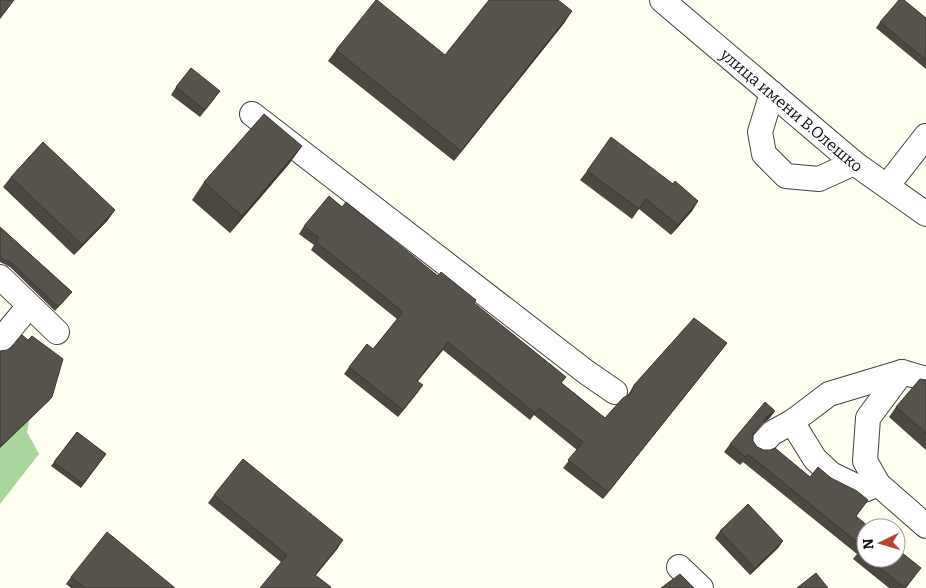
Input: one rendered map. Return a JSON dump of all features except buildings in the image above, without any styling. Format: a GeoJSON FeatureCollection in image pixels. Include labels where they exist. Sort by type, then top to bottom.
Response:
{"type":"FeatureCollection","features":[{"type":"Feature","properties":{"kind":"street","name":"улица имени В.Олешко"},"geometry":{"type":"LineString","coordinates":[[662,0],[854,162],[926,214]]}},
{"type":"Feature","properties":{"kind":"street"},"geometry":{"type":"LineString","coordinates":[[772,93],[760,132],[764,154],[786,176],[818,179],[854,162]]}},
{"type":"Feature","properties":{"kind":"street"},"geometry":{"type":"LineString","coordinates":[[252,114],[586,372],[615,392]]}},
{"type":"Feature","properties":{"kind":"street"},"geometry":{"type":"LineString","coordinates":[[887,186],[926,136]]}},
{"type":"Feature","properties":{"kind":"street"},"geometry":{"type":"LineString","coordinates":[[0,277],[57,332]]}},
{"type":"Feature","properties":{"kind":"street"},"geometry":{"type":"LineString","coordinates":[[0,341],[29,306]]}},
{"type":"Feature","properties":{"kind":"street"},"geometry":{"type":"LineString","coordinates":[[761,445],[772,433],[792,422],[829,394],[902,372],[926,379]]}},
{"type":"Feature","properties":{"kind":"street"},"geometry":{"type":"LineString","coordinates":[[902,372],[868,418],[865,461],[878,484],[926,526]]}},
{"type":"Feature","properties":{"kind":"street"},"geometry":{"type":"LineString","coordinates":[[792,422],[815,459],[832,474],[864,490],[878,484]]}},
{"type":"Feature","properties":{"kind":"street"},"geometry":{"type":"LineString","coordinates":[[679,566],[701,588]]}},
{"type":"Feature","properties":{"kind":"green space"},"geometry":{"type":"Polygon","coordinates":[[[0,394],[34,396],[27,432],[39,454],[0,504],[0,394]]]}}]}
